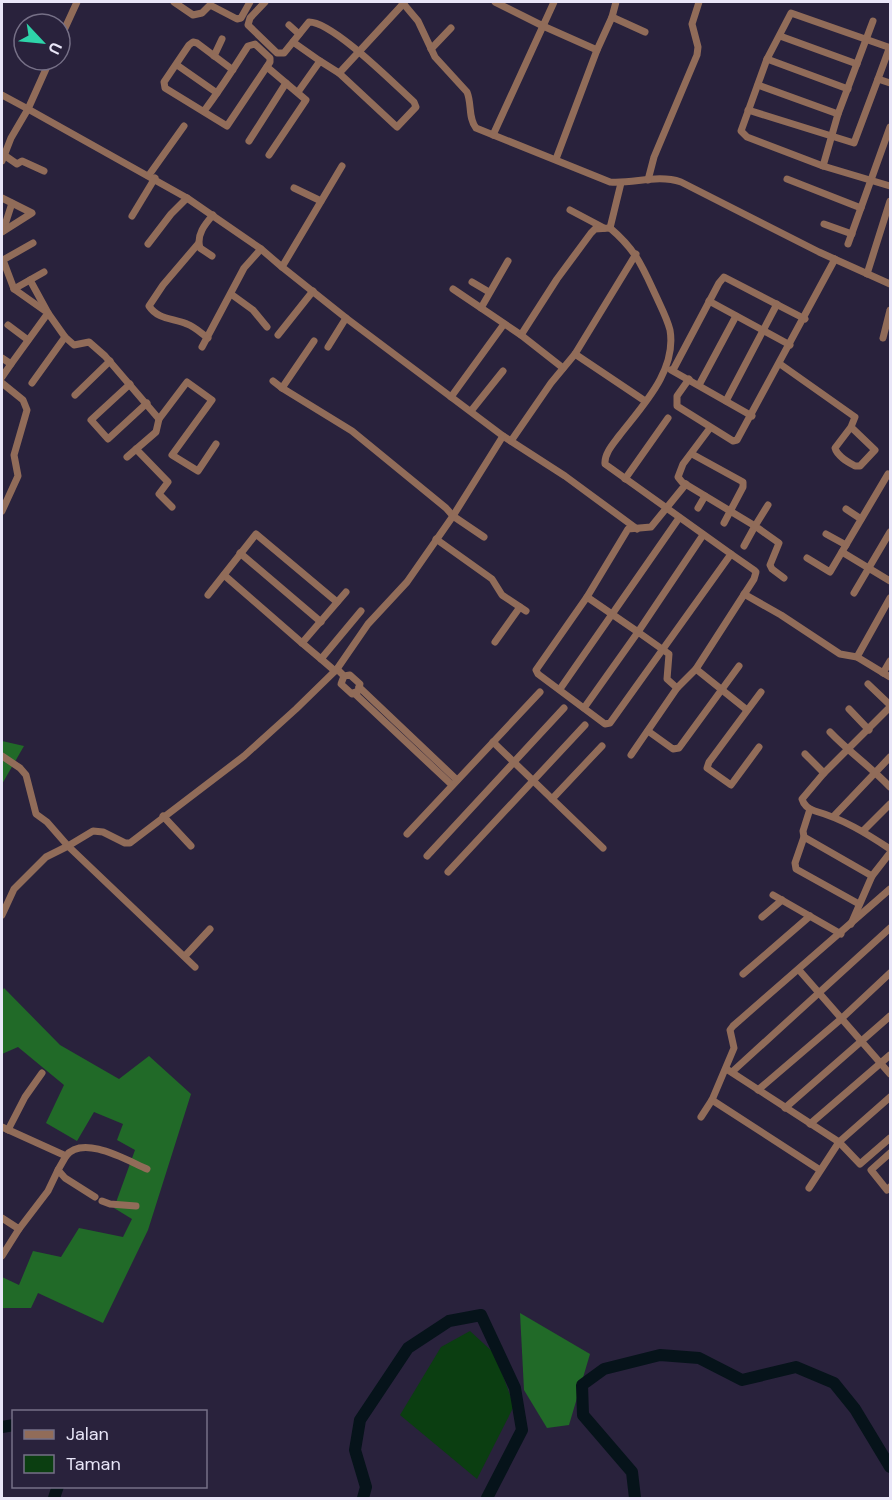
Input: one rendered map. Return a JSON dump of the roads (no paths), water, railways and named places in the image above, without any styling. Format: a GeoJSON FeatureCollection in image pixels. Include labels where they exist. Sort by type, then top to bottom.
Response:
{"type":"FeatureCollection","features":[{"type":"Feature","properties":{"kind":"street"},"geometry":{"type":"LineString","coordinates":[[174,2],[193,15],[198,15],[212,6],[237,19],[242,18],[250,2]]}},
{"type":"Feature","properties":{"kind":"street"},"geometry":{"type":"LineString","coordinates":[[265,2],[250,18],[248,25],[279,55],[284,53],[309,22],[312,22],[360,53],[416,106],[399,126],[396,126],[339,73],[293,42]]}},
{"type":"Feature","properties":{"kind":"street"},"geometry":{"type":"LineString","coordinates":[[339,73],[360,53],[403,2],[418,21],[435,57],[467,92],[470,99],[472,122],[476,128],[600,178],[621,183],[658,177],[670,178],[692,186],[708,196],[891,284]]}},
{"type":"Feature","properties":{"kind":"street"},"geometry":{"type":"LineString","coordinates":[[495,2],[597,50]]}},
{"type":"Feature","properties":{"kind":"street"},"geometry":{"type":"LineString","coordinates":[[493,135],[554,2]]}},
{"type":"Feature","properties":{"kind":"street"},"geometry":{"type":"LineString","coordinates":[[556,159],[616,2]]}},
{"type":"Feature","properties":{"kind":"street"},"geometry":{"type":"LineString","coordinates":[[648,180],[654,158],[697,56],[698,48],[692,24],[699,2]]}},
{"type":"Feature","properties":{"kind":"street"},"geometry":{"type":"LineString","coordinates":[[748,110],[854,143],[888,47],[791,13],[767,59],[758,85],[748,110],[742,127],[743,135],[823,166],[891,186]]}},
{"type":"Feature","properties":{"kind":"street"},"geometry":{"type":"LineString","coordinates":[[612,17],[645,32]]}},
{"type":"Feature","properties":{"kind":"street"},"geometry":{"type":"LineString","coordinates":[[823,166],[838,114],[873,21]]}},
{"type":"Feature","properties":{"kind":"street"},"geometry":{"type":"LineString","coordinates":[[289,25],[299,34]]}},
{"type":"Feature","properties":{"kind":"street"},"geometry":{"type":"LineString","coordinates":[[431,49],[451,28]]}},
{"type":"Feature","properties":{"kind":"street"},"geometry":{"type":"LineString","coordinates":[[780,36],[857,64]]}},
{"type":"Feature","properties":{"kind":"street"},"geometry":{"type":"LineString","coordinates":[[214,56],[222,39]]}},
{"type":"Feature","properties":{"kind":"street"},"geometry":{"type":"LineString","coordinates":[[204,111],[233,70],[248,46],[252,44],[270,58],[267,67],[227,126],[165,88],[164,82],[193,42],[233,70]]}},
{"type":"Feature","properties":{"kind":"street"},"geometry":{"type":"LineString","coordinates":[[767,59],[848,89]]}},
{"type":"Feature","properties":{"kind":"street"},"geometry":{"type":"LineString","coordinates":[[298,92],[320,61]]}},
{"type":"Feature","properties":{"kind":"street"},"geometry":{"type":"LineString","coordinates":[[177,65],[217,93]]}},
{"type":"Feature","properties":{"kind":"street"},"geometry":{"type":"LineString","coordinates":[[267,67],[306,101],[269,155]]}},
{"type":"Feature","properties":{"kind":"street"},"geometry":{"type":"LineString","coordinates":[[44,171],[22,161],[17,164],[3,158],[45,72]]}},
{"type":"Feature","properties":{"kind":"street"},"geometry":{"type":"LineString","coordinates":[[878,79],[891,83]]}},
{"type":"Feature","properties":{"kind":"street"},"geometry":{"type":"LineString","coordinates":[[249,141],[286,83]]}},
{"type":"Feature","properties":{"kind":"street"},"geometry":{"type":"LineString","coordinates":[[758,85],[838,114]]}},
{"type":"Feature","properties":{"kind":"street"},"geometry":{"type":"LineString","coordinates":[[2,96],[152,177],[213,215],[261,249],[346,318],[503,436],[565,476],[637,529]]}},
{"type":"Feature","properties":{"kind":"street"},"geometry":{"type":"LineString","coordinates":[[132,216],[152,177],[184,126]]}},
{"type":"Feature","properties":{"kind":"street"},"geometry":{"type":"LineString","coordinates":[[848,244],[891,127]]}},
{"type":"Feature","properties":{"kind":"street"},"geometry":{"type":"LineString","coordinates":[[282,267],[342,166]]}},
{"type":"Feature","properties":{"kind":"street"},"geometry":{"type":"LineString","coordinates":[[787,179],[861,208]]}},
{"type":"Feature","properties":{"kind":"street"},"geometry":{"type":"LineString","coordinates":[[607,228],[621,183]]}},
{"type":"Feature","properties":{"kind":"street"},"geometry":{"type":"LineString","coordinates":[[294,188],[321,201]]}},
{"type":"Feature","properties":{"kind":"street"},"geometry":{"type":"LineString","coordinates":[[2,198],[32,213],[2,231]]}},
{"type":"Feature","properties":{"kind":"street"},"geometry":{"type":"LineString","coordinates":[[148,244],[171,214],[187,198]]}},
{"type":"Feature","properties":{"kind":"street"},"geometry":{"type":"LineString","coordinates":[[867,274],[891,201]]}},
{"type":"Feature","properties":{"kind":"street"},"geometry":{"type":"LineString","coordinates":[[2,231],[12,203]]}},
{"type":"Feature","properties":{"kind":"street"},"geometry":{"type":"LineString","coordinates":[[570,210],[607,228],[636,254],[664,312],[670,330],[669,370]]}},
{"type":"Feature","properties":{"kind":"street"},"geometry":{"type":"LineString","coordinates":[[208,338],[187,324],[171,321],[159,315],[149,306],[163,285],[198,244],[202,231],[213,215]]}},
{"type":"Feature","properties":{"kind":"street"},"geometry":{"type":"LineString","coordinates":[[824,224],[852,234]]}},
{"type":"Feature","properties":{"kind":"street"},"geometry":{"type":"LineString","coordinates":[[521,335],[557,279],[591,233],[595,229],[607,228]]}},
{"type":"Feature","properties":{"kind":"street"},"geometry":{"type":"LineString","coordinates":[[33,243],[2,256],[14,289],[48,313]]}},
{"type":"Feature","properties":{"kind":"street"},"geometry":{"type":"LineString","coordinates":[[198,244],[212,256]]}},
{"type":"Feature","properties":{"kind":"street"},"geometry":{"type":"LineString","coordinates":[[202,346],[244,268],[261,249]]}},
{"type":"Feature","properties":{"kind":"street"},"geometry":{"type":"LineString","coordinates":[[511,441],[575,354],[636,254]]}},
{"type":"Feature","properties":{"kind":"street"},"geometry":{"type":"LineString","coordinates":[[689,379],[677,396],[677,406],[710,428],[736,441],[752,416],[836,259]]}},
{"type":"Feature","properties":{"kind":"street"},"geometry":{"type":"LineString","coordinates":[[481,308],[508,261]]}},
{"type":"Feature","properties":{"kind":"street"},"geometry":{"type":"LineString","coordinates":[[14,289],[44,272]]}},
{"type":"Feature","properties":{"kind":"street"},"geometry":{"type":"LineString","coordinates":[[632,755],[677,688],[696,669],[754,579],[756,572],[607,467],[605,457],[669,370],[724,277],[805,319]]}},
{"type":"Feature","properties":{"kind":"street"},"geometry":{"type":"LineString","coordinates":[[30,280],[48,313],[65,337],[74,345],[89,342],[110,361],[159,419]]}},
{"type":"Feature","properties":{"kind":"street"},"geometry":{"type":"LineString","coordinates":[[472,282],[489,292]]}},
{"type":"Feature","properties":{"kind":"street"},"geometry":{"type":"LineString","coordinates":[[453,289],[521,335],[563,368]]}},
{"type":"Feature","properties":{"kind":"street"},"geometry":{"type":"LineString","coordinates":[[278,335],[313,291]]}},
{"type":"Feature","properties":{"kind":"street"},"geometry":{"type":"LineString","coordinates":[[231,294],[253,310],[267,327]]}},
{"type":"Feature","properties":{"kind":"street"},"geometry":{"type":"LineString","coordinates":[[709,301],[790,345]]}},
{"type":"Feature","properties":{"kind":"street"},"geometry":{"type":"LineString","coordinates":[[726,401],[777,304]]}},
{"type":"Feature","properties":{"kind":"street"},"geometry":{"type":"LineString","coordinates":[[883,338],[891,310]]}},
{"type":"Feature","properties":{"kind":"street"},"geometry":{"type":"LineString","coordinates":[[2,377],[48,313]]}},
{"type":"Feature","properties":{"kind":"street"},"geometry":{"type":"LineString","coordinates":[[699,386],[736,316]]}},
{"type":"Feature","properties":{"kind":"street"},"geometry":{"type":"LineString","coordinates":[[328,347],[346,318]]}},
{"type":"Feature","properties":{"kind":"street"},"geometry":{"type":"LineString","coordinates":[[451,397],[504,324]]}},
{"type":"Feature","properties":{"kind":"street"},"geometry":{"type":"LineString","coordinates":[[8,325],[28,340]]}},
{"type":"Feature","properties":{"kind":"street"},"geometry":{"type":"LineString","coordinates":[[32,383],[65,337]]}},
{"type":"Feature","properties":{"kind":"street"},"geometry":{"type":"LineString","coordinates":[[282,388],[314,341]]}},
{"type":"Feature","properties":{"kind":"street"},"geometry":{"type":"LineString","coordinates":[[575,354],[645,401]]}},
{"type":"Feature","properties":{"kind":"street"},"geometry":{"type":"LineString","coordinates":[[2,358],[11,364]]}},
{"type":"Feature","properties":{"kind":"street"},"geometry":{"type":"LineString","coordinates":[[75,395],[110,361]]}},
{"type":"Feature","properties":{"kind":"street"},"geometry":{"type":"LineString","coordinates":[[780,364],[853,415],[855,419],[836,445],[835,451],[855,466],[860,466],[875,450],[850,426]]}},
{"type":"Feature","properties":{"kind":"street"},"geometry":{"type":"LineString","coordinates":[[669,370],[689,379],[752,416]]}},
{"type":"Feature","properties":{"kind":"street"},"geometry":{"type":"LineString","coordinates":[[471,411],[503,371]]}},
{"type":"Feature","properties":{"kind":"street"},"geometry":{"type":"LineString","coordinates":[[273,381],[358,436],[453,516],[484,537]]}},
{"type":"Feature","properties":{"kind":"street"},"geometry":{"type":"LineString","coordinates":[[127,457],[156,432],[159,419],[187,382],[212,400],[172,455],[198,471],[216,444]]}},
{"type":"Feature","properties":{"kind":"street"},"geometry":{"type":"LineString","coordinates":[[2,383],[23,400],[27,410],[14,455],[18,476],[2,511]]}},
{"type":"Feature","properties":{"kind":"street"},"geometry":{"type":"LineString","coordinates":[[130,384],[91,420],[108,439],[147,403]]}},
{"type":"Feature","properties":{"kind":"street"},"geometry":{"type":"LineString","coordinates":[[625,479],[668,418]]}},
{"type":"Feature","properties":{"kind":"street"},"geometry":{"type":"LineString","coordinates":[[710,428],[679,472],[678,477],[779,543],[770,565],[784,578]]}},
{"type":"Feature","properties":{"kind":"street"},"geometry":{"type":"LineString","coordinates":[[2,915],[14,889],[46,857],[89,832],[98,830],[125,843],[130,843],[244,756],[296,709],[336,670],[368,624],[407,582],[453,516],[503,436]]}},
{"type":"Feature","properties":{"kind":"street"},"geometry":{"type":"LineString","coordinates":[[136,449],[168,482],[159,494],[172,507]]}},
{"type":"Feature","properties":{"kind":"street"},"geometry":{"type":"LineString","coordinates":[[692,454],[743,482],[743,487],[724,523]]}},
{"type":"Feature","properties":{"kind":"street"},"geometry":{"type":"LineString","coordinates":[[807,558],[830,572],[888,474]]}},
{"type":"Feature","properties":{"kind":"street"},"geometry":{"type":"LineString","coordinates":[[686,484],[651,527],[628,529],[537,670],[538,674],[605,724],[610,723],[730,554]]}},
{"type":"Feature","properties":{"kind":"street"},"geometry":{"type":"LineString","coordinates":[[698,507],[705,496]]}},
{"type":"Feature","properties":{"kind":"street"},"geometry":{"type":"LineString","coordinates":[[744,546],[768,505]]}},
{"type":"Feature","properties":{"kind":"street"},"geometry":{"type":"LineString","coordinates":[[846,509],[861,519]]}},
{"type":"Feature","properties":{"kind":"street"},"geometry":{"type":"LineString","coordinates":[[560,689],[680,518]]}},
{"type":"Feature","properties":{"kind":"street"},"geometry":{"type":"LineString","coordinates":[[854,593],[891,532]]}},
{"type":"Feature","properties":{"kind":"street"},"geometry":{"type":"LineString","coordinates":[[208,595],[256,534],[338,602]]}},
{"type":"Feature","properties":{"kind":"street"},"geometry":{"type":"LineString","coordinates":[[826,534],[869,568],[891,581]]}},
{"type":"Feature","properties":{"kind":"street"},"geometry":{"type":"LineString","coordinates":[[584,708],[703,535]]}},
{"type":"Feature","properties":{"kind":"street"},"geometry":{"type":"LineString","coordinates":[[436,539],[492,579],[502,595],[523,609],[495,642]]}},
{"type":"Feature","properties":{"kind":"street"},"geometry":{"type":"LineString","coordinates":[[240,553],[321,622]]}},
{"type":"Feature","properties":{"kind":"street"},"geometry":{"type":"LineString","coordinates":[[224,575],[321,659],[344,676],[350,675],[360,684],[352,694],[341,684],[344,676]]}},
{"type":"Feature","properties":{"kind":"street"},"geometry":{"type":"LineString","coordinates":[[302,643],[346,592]]}},
{"type":"Feature","properties":{"kind":"street"},"geometry":{"type":"LineString","coordinates":[[744,594],[781,615],[840,654],[857,657],[887,675],[891,661]]}},
{"type":"Feature","properties":{"kind":"street"},"geometry":{"type":"LineString","coordinates":[[586,597],[664,650],[669,657],[667,679],[677,688]]}},
{"type":"Feature","properties":{"kind":"street"},"geometry":{"type":"LineString","coordinates":[[857,657],[891,598]]}},
{"type":"Feature","properties":{"kind":"street"},"geometry":{"type":"LineString","coordinates":[[321,659],[362,611]]}},
{"type":"Feature","properties":{"kind":"street"},"geometry":{"type":"LineString","coordinates":[[648,731],[673,749],[677,749],[740,666]]}},
{"type":"Feature","properties":{"kind":"street"},"geometry":{"type":"LineString","coordinates":[[696,669],[747,710]]}},
{"type":"Feature","properties":{"kind":"street"},"geometry":{"type":"LineString","coordinates":[[850,926],[872,876],[891,851],[863,831],[834,816],[810,809],[804,805],[803,797],[891,706],[868,684]]}},
{"type":"Feature","properties":{"kind":"street"},"geometry":{"type":"LineString","coordinates":[[357,690],[455,783]]}},
{"type":"Feature","properties":{"kind":"street"},"geometry":{"type":"LineString","coordinates":[[407,834],[540,692]]}},
{"type":"Feature","properties":{"kind":"street"},"geometry":{"type":"LineString","coordinates":[[759,747],[731,785],[707,768],[709,762],[761,692]]}},
{"type":"Feature","properties":{"kind":"street"},"geometry":{"type":"LineString","coordinates":[[427,856],[564,708]]}},
{"type":"Feature","properties":{"kind":"street"},"geometry":{"type":"LineString","coordinates":[[849,709],[868,730]]}},
{"type":"Feature","properties":{"kind":"street"},"geometry":{"type":"LineString","coordinates":[[448,872],[585,725]]}},
{"type":"Feature","properties":{"kind":"street"},"geometry":{"type":"LineString","coordinates":[[830,732],[848,751],[891,787]]}},
{"type":"Feature","properties":{"kind":"street"},"geometry":{"type":"LineString","coordinates":[[493,742],[603,848]]}},
{"type":"Feature","properties":{"kind":"street"},"geometry":{"type":"LineString","coordinates":[[552,799],[602,746]]}},
{"type":"Feature","properties":{"kind":"street"},"geometry":{"type":"LineString","coordinates":[[806,754],[825,773]]}},
{"type":"Feature","properties":{"kind":"street"},"geometry":{"type":"LineString","coordinates":[[2,756],[24,771],[34,812],[47,822],[68,846],[195,967]]}},
{"type":"Feature","properties":{"kind":"street"},"geometry":{"type":"LineString","coordinates":[[834,816],[891,757]]}},
{"type":"Feature","properties":{"kind":"street"},"geometry":{"type":"LineString","coordinates":[[863,831],[891,804]]}},
{"type":"Feature","properties":{"kind":"street"},"geometry":{"type":"LineString","coordinates":[[810,809],[795,863],[796,869],[859,904]]}},
{"type":"Feature","properties":{"kind":"street"},"geometry":{"type":"LineString","coordinates":[[163,816],[190,846]]}},
{"type":"Feature","properties":{"kind":"street"},"geometry":{"type":"LineString","coordinates":[[804,837],[872,876]]}},
{"type":"Feature","properties":{"kind":"street"},"geometry":{"type":"LineString","coordinates":[[701,1118],[729,1070],[734,1048],[730,1030],[890,892]]}},
{"type":"Feature","properties":{"kind":"street"},"geometry":{"type":"LineString","coordinates":[[772,894],[841,934]]}},
{"type":"Feature","properties":{"kind":"street"},"geometry":{"type":"LineString","coordinates":[[762,917],[782,900]]}},
{"type":"Feature","properties":{"kind":"street"},"geometry":{"type":"LineString","coordinates":[[743,974],[810,916]]}},
{"type":"Feature","properties":{"kind":"street"},"geometry":{"type":"LineString","coordinates":[[729,1070],[891,928]]}},
{"type":"Feature","properties":{"kind":"street"},"geometry":{"type":"LineString","coordinates":[[185,956],[210,929]]}},
{"type":"Feature","properties":{"kind":"street"},"geometry":{"type":"LineString","coordinates":[[799,970],[891,1074]]}},
{"type":"Feature","properties":{"kind":"street"},"geometry":{"type":"LineString","coordinates":[[758,1090],[891,973]]}},
{"type":"Feature","properties":{"kind":"street"},"geometry":{"type":"LineString","coordinates":[[785,1108],[891,1016]]}},
{"type":"Feature","properties":{"kind":"street"},"geometry":{"type":"LineString","coordinates":[[810,1124],[891,1055]]}},
{"type":"Feature","properties":{"kind":"street"},"geometry":{"type":"LineString","coordinates":[[729,1070],[838,1142],[860,1164],[891,1138]]}},
{"type":"Feature","properties":{"kind":"street"},"geometry":{"type":"LineString","coordinates":[[42,1073],[3,1128],[66,1156]]}},
{"type":"Feature","properties":{"kind":"street"},"geometry":{"type":"LineString","coordinates":[[809,1188],[838,1142],[891,1097]]}},
{"type":"Feature","properties":{"kind":"street"},"geometry":{"type":"LineString","coordinates":[[712,1100],[820,1170]]}},
{"type":"Feature","properties":{"kind":"street"},"geometry":{"type":"LineString","coordinates":[[2,1256],[48,1191],[70,1151],[82,1148],[101,1149],[147,1169]]}},
{"type":"Feature","properties":{"kind":"street"},"geometry":{"type":"LineString","coordinates":[[891,1153],[871,1170],[887,1190],[891,1187]]}},
{"type":"Feature","properties":{"kind":"street"},"geometry":{"type":"LineString","coordinates":[[58,1170],[65,1178],[94,1197]]}},
{"type":"Feature","properties":{"kind":"street"},"geometry":{"type":"LineString","coordinates":[[102,1201],[110,1204],[136,1206]]}},
{"type":"Feature","properties":{"kind":"street"},"geometry":{"type":"LineString","coordinates":[[2,1218],[19,1229]]}},
{"type":"Feature","properties":{"kind":"waterway"},"geometry":{"type":"LineString","coordinates":[[363,1498],[366,1487],[355,1450],[360,1420],[408,1348],[449,1321],[481,1315],[515,1388],[522,1430],[487,1498]]}},
{"type":"Feature","properties":{"kind":"waterway"},"geometry":{"type":"LineString","coordinates":[[635,1498],[632,1472],[583,1415],[582,1385],[604,1369],[660,1355],[699,1358],[742,1380],[796,1367],[834,1383],[855,1409],[890,1467]]}},
{"type":"Feature","properties":{"kind":"waterway"},"geometry":{"type":"LineString","coordinates":[[2,1427],[12,1425]]}},
{"type":"Feature","properties":{"kind":"waterway"},"geometry":{"type":"LineString","coordinates":[[54,1498],[57,1488]]}}]}
